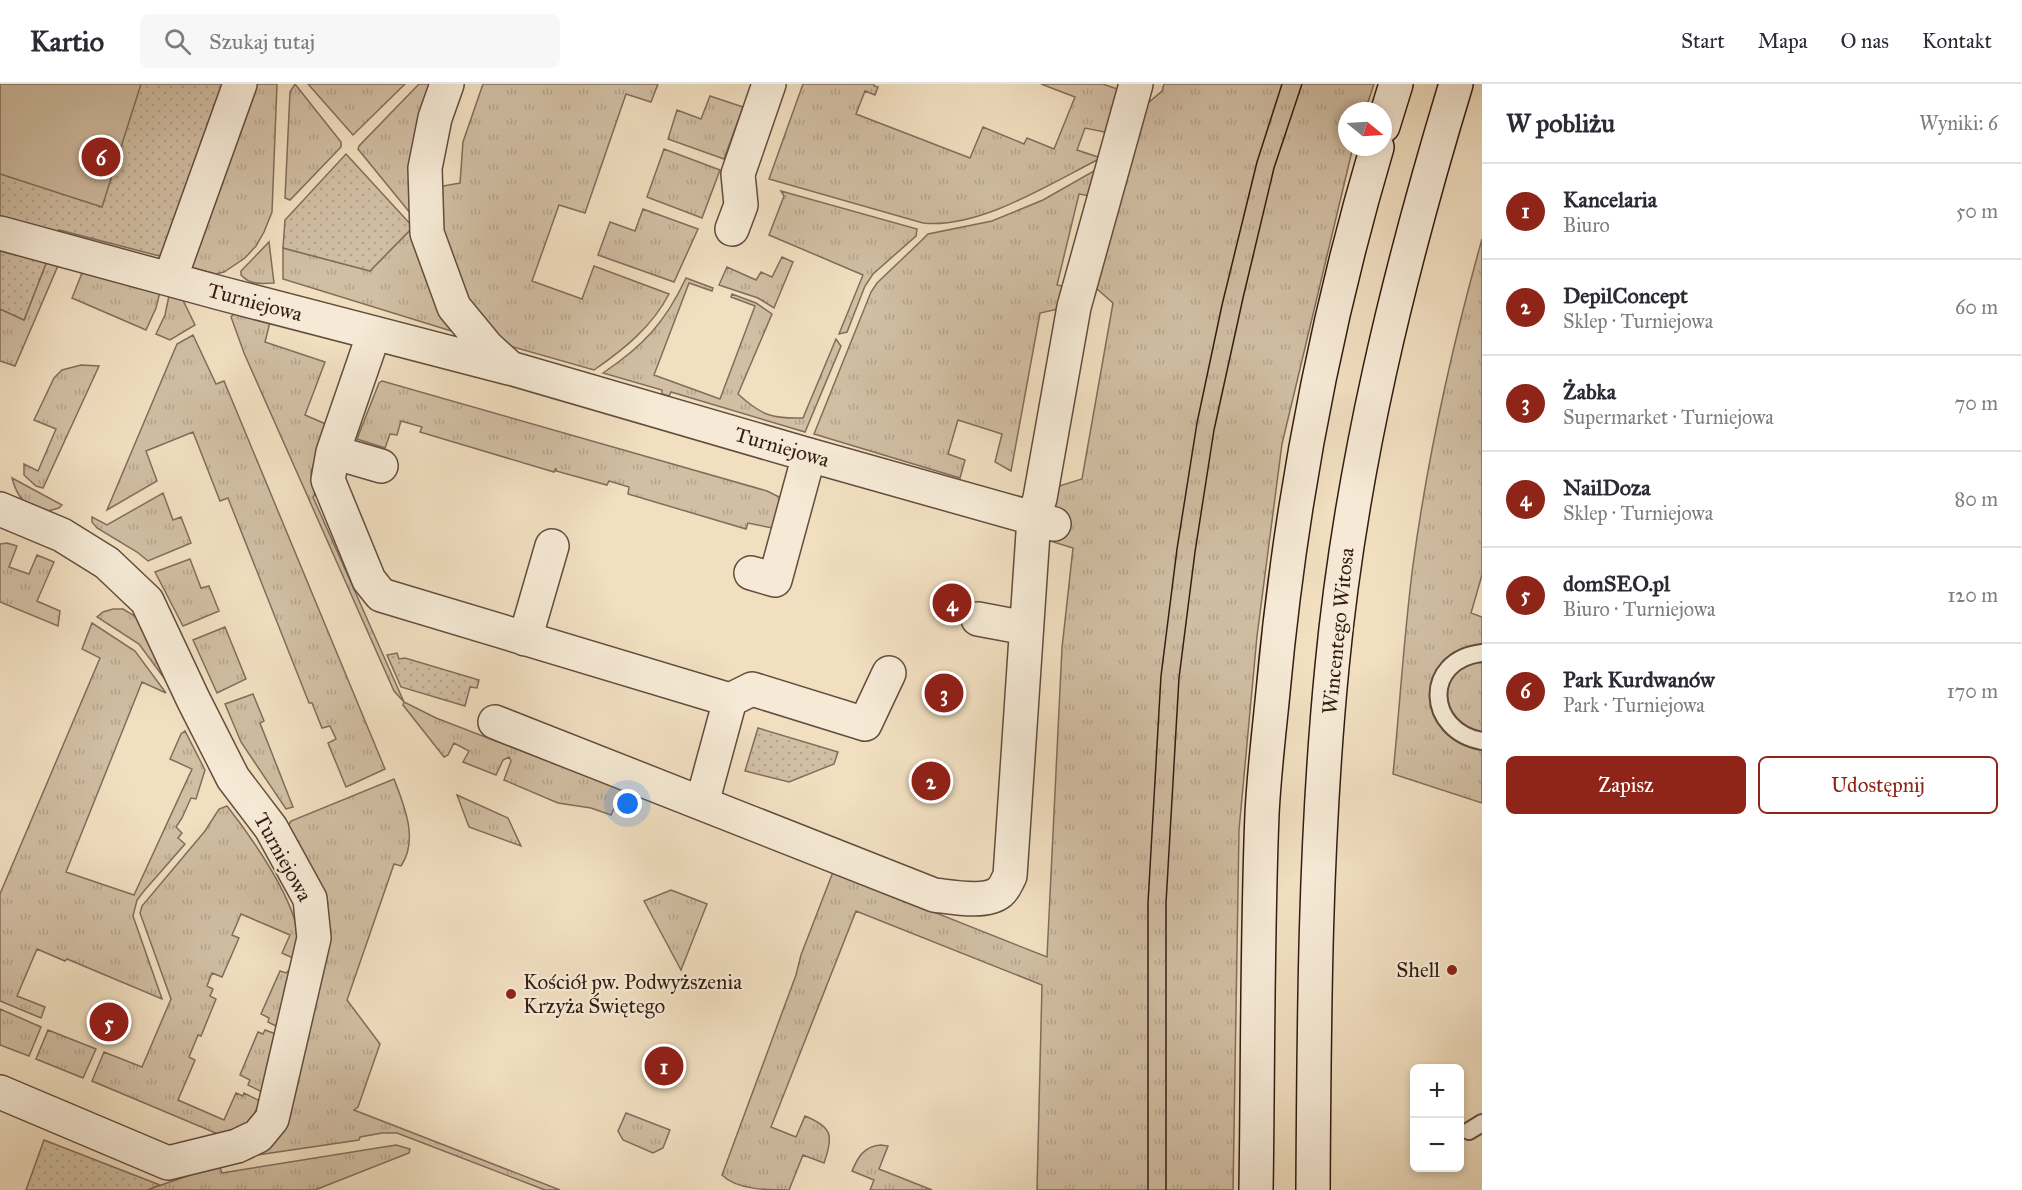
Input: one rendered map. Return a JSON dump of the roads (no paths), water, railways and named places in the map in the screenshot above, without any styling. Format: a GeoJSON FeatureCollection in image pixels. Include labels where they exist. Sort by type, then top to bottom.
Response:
{"type":"FeatureCollection","features":[{"type":"Feature","properties":{"kind":"street"},"geometry":{"type":"LineString","coordinates":[[170,279],[240,84]]}},
{"type":"Feature","properties":{"kind":"street"},"geometry":{"type":"LineString","coordinates":[[447,84],[435,118],[425,168],[427,233],[454,307],[499,358]]}},
{"type":"Feature","properties":{"kind":"street"},"geometry":{"type":"LineString","coordinates":[[732,229],[741,205],[738,174],[769,84]]}},
{"type":"Feature","properties":{"kind":"street"},"geometry":{"type":"LineString","coordinates":[[495,722],[934,895],[991,898],[1002,891],[1010,876],[1026,628],[1044,521],[1040,498],[1074,307],[1136,84]]}},
{"type":"Feature","properties":{"kind":"street"},"geometry":{"type":"LineString","coordinates":[[1390,102],[1396,84]]}},
{"type":"Feature","properties":{"kind":"street","name":"Wincentego Witosa"},"geometry":{"type":"LineString","coordinates":[[1313,1190],[1316,954],[1324,769],[1332,666],[1346,557],[1359,468],[1389,326],[1428,176],[1456,84]]}},
{"type":"Feature","properties":{"kind":"street"},"geometry":{"type":"LineString","coordinates":[[1256,1190],[1262,813],[1285,575],[1301,465],[1325,347],[1346,257],[1374,156]]}},
{"type":"Feature","properties":{"kind":"street","name":"Turniejowa"},"geometry":{"type":"LineString","coordinates":[[0,232],[374,333],[499,358],[809,455],[1044,521]]}},
{"type":"Feature","properties":{"kind":"street"},"geometry":{"type":"LineString","coordinates":[[374,333],[333,452],[328,480],[369,580],[381,595],[730,700],[752,689],[865,724],[889,673]]}},
{"type":"Feature","properties":{"kind":"street"},"geometry":{"type":"LineString","coordinates":[[333,452],[381,466]]}},
{"type":"Feature","properties":{"kind":"street"},"geometry":{"type":"LineString","coordinates":[[776,570],[809,455]]}},
{"type":"Feature","properties":{"kind":"street","name":"Turniejowa"},"geometry":{"type":"LineString","coordinates":[[0,509],[62,535],[107,563],[147,601],[233,778],[271,828],[310,899],[314,938],[272,1119],[258,1136],[237,1146],[168,1163],[0,1092]]}},
{"type":"Feature","properties":{"kind":"street"},"geometry":{"type":"LineString","coordinates":[[525,639],[552,546]]}},
{"type":"Feature","properties":{"kind":"street"},"geometry":{"type":"LineString","coordinates":[[978,619],[1026,628]]}},
{"type":"Feature","properties":{"kind":"street"},"geometry":{"type":"LineString","coordinates":[[702,803],[730,700]]}},
{"type":"Feature","properties":{"kind":"lane"},"geometry":{"type":"LineString","coordinates":[[1482,653],[1467,655],[1454,663],[1442,675],[1438,697],[1442,712],[1454,730],[1482,741]]}},
{"type":"Feature","properties":{"kind":"tram line"},"geometry":{"type":"LineString","coordinates":[[1148,1190],[1148,903],[1161,676],[1177,549],[1197,423],[1222,305],[1257,162],[1282,84]]}},
{"type":"Feature","properties":{"kind":"tram line"},"geometry":{"type":"LineString","coordinates":[[1166,1190],[1166,903],[1179,678],[1214,430],[1274,168],[1302,84]]}},
{"type":"Feature","properties":{"kind":"place","name":"Park Kurdwanów"},"geometry":{"type":"Point","coordinates":[101,157]}},
{"type":"Feature","properties":{"kind":"place","name":"NailDoza"},"geometry":{"type":"Point","coordinates":[952,603]}},
{"type":"Feature","properties":{"kind":"place","name":"Żabka"},"geometry":{"type":"Point","coordinates":[944,693]}},
{"type":"Feature","properties":{"kind":"place","name":"DepilConcept"},"geometry":{"type":"Point","coordinates":[931,781]}},
{"type":"Feature","properties":{"kind":"place","name":"Shell"},"geometry":{"type":"Point","coordinates":[1452,970]}},
{"type":"Feature","properties":{"kind":"place","name":"Kościół pw. Podwyższenia Krzyża Świętego"},"geometry":{"type":"Point","coordinates":[511,994]}},
{"type":"Feature","properties":{"kind":"place","name":"domSEO.pl"},"geometry":{"type":"Point","coordinates":[109,1022]}},
{"type":"Feature","properties":{"kind":"place","name":"Kancelaria"},"geometry":{"type":"Point","coordinates":[664,1066]}}]}
